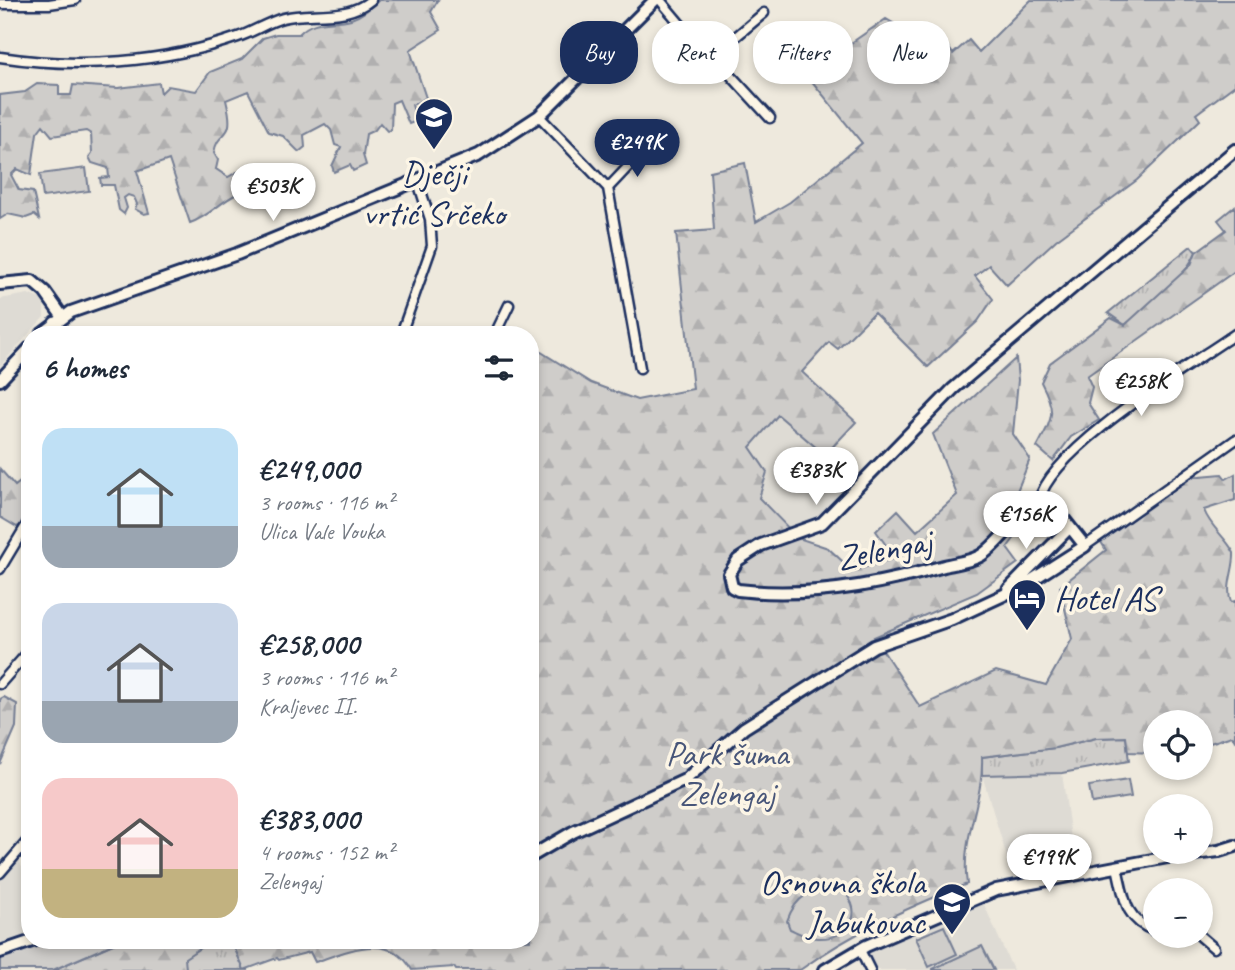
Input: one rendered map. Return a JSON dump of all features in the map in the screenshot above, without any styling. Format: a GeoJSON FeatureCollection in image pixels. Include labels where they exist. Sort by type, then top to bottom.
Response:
{"type":"FeatureCollection","features":[{"type":"Feature","properties":{"kind":"street"},"geometry":{"type":"LineString","coordinates":[[0,4],[49,4],[75,0]]}},
{"type":"Feature","properties":{"kind":"street"},"geometry":{"type":"LineString","coordinates":[[0,57],[65,64],[165,55],[239,37],[284,18],[320,16],[351,10],[371,0]]}},
{"type":"Feature","properties":{"kind":"street"},"geometry":{"type":"LineString","coordinates":[[51,326],[58,319],[237,254],[480,155],[505,141],[538,116],[658,0],[677,21]]}},
{"type":"Feature","properties":{"kind":"street"},"geometry":{"type":"LineString","coordinates":[[739,34],[764,13]]}},
{"type":"Feature","properties":{"kind":"street"},"geometry":{"type":"LineString","coordinates":[[739,84],[770,118]]}},
{"type":"Feature","properties":{"kind":"street"},"geometry":{"type":"LineString","coordinates":[[538,116],[608,188],[640,368]]}},
{"type":"Feature","properties":{"kind":"street"},"geometry":{"type":"LineString","coordinates":[[608,188],[644,150]]}},
{"type":"Feature","properties":{"kind":"street","name":"Zelengaj"},"geometry":{"type":"LineString","coordinates":[[1039,502],[1004,537],[976,558],[891,582],[764,593],[738,590],[729,580],[729,574],[738,560],[761,545],[822,523],[962,381],[1235,150]]}},
{"type":"Feature","properties":{"kind":"street"},"geometry":{"type":"LineString","coordinates":[[404,326],[432,246],[430,219],[418,181]]}},
{"type":"Feature","properties":{"kind":"street"},"geometry":{"type":"LineString","coordinates":[[0,284],[32,281],[45,292],[60,326]]}},
{"type":"Feature","properties":{"kind":"street"},"geometry":{"type":"LineString","coordinates":[[499,326],[509,305]]}},
{"type":"Feature","properties":{"kind":"street"},"geometry":{"type":"LineString","coordinates":[[1085,547],[1054,507],[1039,502],[1051,477],[1079,445],[1235,334]]}},
{"type":"Feature","properties":{"kind":"street"},"geometry":{"type":"LineString","coordinates":[[0,380],[21,358]]}},
{"type":"Feature","properties":{"kind":"street"},"geometry":{"type":"LineString","coordinates":[[539,852],[573,832],[685,780],[744,728],[874,646],[952,619],[1004,595],[1085,547],[1235,440]]}},
{"type":"Feature","properties":{"kind":"street"},"geometry":{"type":"LineString","coordinates":[[1004,595],[1070,527]]}},
{"type":"Feature","properties":{"kind":"street"},"geometry":{"type":"LineString","coordinates":[[0,569],[21,534]]}},
{"type":"Feature","properties":{"kind":"street"},"geometry":{"type":"LineString","coordinates":[[0,684],[21,660]]}},
{"type":"Feature","properties":{"kind":"street"},"geometry":{"type":"LineString","coordinates":[[825,970],[860,950],[996,890],[1235,846]]}},
{"type":"Feature","properties":{"kind":"street"},"geometry":{"type":"LineString","coordinates":[[0,873],[21,848]]}},
{"type":"Feature","properties":{"kind":"street"},"geometry":{"type":"LineString","coordinates":[[1117,867],[1128,913],[1136,923],[1143,926]]}},
{"type":"Feature","properties":{"kind":"street"},"geometry":{"type":"LineString","coordinates":[[0,951],[21,944]]}},
{"type":"Feature","properties":{"kind":"street"},"geometry":{"type":"LineString","coordinates":[[860,950],[870,970]]}},
{"type":"Feature","properties":{"kind":"shaded area"},"geometry":{"type":"Polygon","coordinates":[[[28,294],[40,299],[44,304],[44,317],[36,326],[21,326],[21,343],[0,366],[0,299],[28,294]]]}},
{"type":"Feature","properties":{"kind":"shaded area"},"geometry":{"type":"Polygon","coordinates":[[[778,415],[825,455],[852,486],[814,520],[789,530],[758,498],[750,447],[778,415]]]}},
{"type":"Feature","properties":{"kind":"shaded area"},"geometry":{"type":"Polygon","coordinates":[[[1062,773],[1075,867],[1013,877],[982,775],[1062,773]]]}},
{"type":"Feature","properties":{"kind":"shaded area"},"geometry":{"type":"Polygon","coordinates":[[[19,860],[21,939],[0,947],[0,877],[19,860]]]}},
{"type":"Feature","properties":{"kind":"shaded area","name":"Osnovna škola Jabukovac"},"geometry":{"type":"Polygon","coordinates":[[[983,902],[1013,970],[875,970],[868,953],[983,902]]]}},
{"type":"Feature","properties":{"kind":"green space"},"geometry":{"type":"Polygon","coordinates":[[[379,0],[438,0],[431,12],[441,30],[410,50],[426,98],[412,105],[417,121],[409,124],[399,100],[392,103],[391,130],[387,131],[380,123],[375,130],[366,134],[363,155],[366,165],[353,171],[350,165],[334,172],[332,166],[341,147],[335,145],[331,130],[325,124],[304,135],[305,147],[299,152],[283,136],[269,132],[248,91],[226,100],[228,129],[216,145],[214,153],[218,160],[216,169],[228,177],[237,172],[254,172],[255,177],[245,190],[239,187],[237,194],[196,220],[190,223],[169,160],[137,171],[149,213],[144,214],[135,209],[137,204],[134,197],[128,195],[124,198],[127,208],[124,214],[119,210],[114,185],[101,185],[100,178],[109,177],[108,168],[92,163],[89,157],[92,153],[91,134],[86,131],[52,136],[43,125],[37,133],[31,175],[17,169],[11,175],[19,190],[33,192],[39,219],[34,215],[26,218],[8,214],[0,219],[0,95],[25,92],[37,84],[59,85],[59,95],[71,95],[73,85],[118,88],[159,83],[161,93],[168,86],[196,91],[210,72],[242,59],[263,38],[276,34],[299,34],[310,26],[351,19],[363,14],[379,0]]]}},
{"type":"Feature","properties":{"kind":"green space","name":"Park šuma Zelengaj"},"geometry":{"type":"Polygon","coordinates":[[[1031,0],[1235,0],[1235,85],[1196,114],[1200,120],[1137,180],[1056,240],[1007,285],[989,265],[975,276],[993,299],[978,321],[928,367],[874,313],[838,349],[829,342],[802,372],[856,422],[825,455],[778,415],[750,447],[767,472],[759,498],[798,538],[828,548],[853,571],[895,558],[876,531],[898,510],[917,531],[957,495],[933,434],[1016,358],[1018,380],[1013,434],[1030,459],[1015,496],[1016,536],[1007,548],[1018,563],[977,593],[874,637],[920,707],[996,671],[1046,685],[1072,639],[1060,587],[1106,550],[1101,542],[1189,477],[1222,474],[1226,479],[1235,474],[1235,500],[1204,510],[1234,553],[1229,596],[1231,602],[1235,601],[1235,741],[1232,736],[1213,742],[1213,710],[1143,710],[1143,753],[1128,752],[1126,737],[1096,738],[1055,748],[982,757],[980,789],[967,851],[967,884],[881,922],[839,944],[800,970],[456,970],[454,967],[412,970],[403,958],[386,949],[539,949],[539,351],[591,383],[637,400],[693,389],[676,233],[714,230],[710,171],[745,163],[756,222],[790,202],[862,143],[814,84],[853,84],[853,42],[867,32],[867,84],[950,84],[950,50],[953,54],[969,40],[979,52],[1031,0]]]}},
{"type":"Feature","properties":{"kind":"green space"},"geometry":{"type":"Polygon","coordinates":[[[86,168],[89,191],[43,197],[40,174],[86,168]]]}},
{"type":"Feature","properties":{"kind":"green space"},"geometry":{"type":"Polygon","coordinates":[[[1235,206],[1235,271],[1087,376],[1092,387],[1088,403],[1099,420],[1071,437],[1053,461],[1037,447],[1051,415],[1049,401],[1041,382],[1050,363],[1111,318],[1125,325],[1191,265],[1196,252],[1226,230],[1218,220],[1235,206]]]}},
{"type":"Feature","properties":{"kind":"green space"},"geometry":{"type":"Polygon","coordinates":[[[1191,246],[1196,252],[1183,273],[1145,309],[1125,325],[1108,313],[1191,246]]]}},
{"type":"Feature","properties":{"kind":"green space"},"geometry":{"type":"Polygon","coordinates":[[[0,469],[15,486],[21,481],[21,525],[17,527],[0,517],[0,469]]]}},
{"type":"Feature","properties":{"kind":"green space"},"geometry":{"type":"Polygon","coordinates":[[[4,697],[17,704],[16,727],[0,764],[0,699],[4,697]]]}},
{"type":"Feature","properties":{"kind":"green space"},"geometry":{"type":"Polygon","coordinates":[[[1126,737],[1129,761],[1062,773],[982,775],[981,757],[1055,748],[1096,738],[1126,737]]]}},
{"type":"Feature","properties":{"kind":"green space"},"geometry":{"type":"Polygon","coordinates":[[[1128,780],[1131,797],[1092,803],[1089,786],[1128,780]]]}},
{"type":"Feature","properties":{"kind":"green space"},"geometry":{"type":"Polygon","coordinates":[[[837,886],[852,904],[854,913],[847,928],[839,934],[817,938],[790,929],[787,921],[800,899],[820,889],[837,886]]]}},
{"type":"Feature","properties":{"kind":"green space"},"geometry":{"type":"Polygon","coordinates":[[[944,926],[957,954],[929,967],[916,938],[944,926]]]}},
{"type":"Feature","properties":{"kind":"green space"},"geometry":{"type":"Polygon","coordinates":[[[982,946],[994,970],[933,970],[933,969],[982,946]]]}},
{"type":"Feature","properties":{"kind":"green space"},"geometry":{"type":"Polygon","coordinates":[[[22,949],[101,949],[53,970],[0,970],[0,956],[22,949]]]}},
{"type":"Feature","properties":{"kind":"green space"},"geometry":{"type":"Polygon","coordinates":[[[101,949],[198,949],[185,958],[186,970],[53,970],[101,949]]]}},
{"type":"Feature","properties":{"kind":"green space"},"geometry":{"type":"Polygon","coordinates":[[[198,949],[235,949],[244,969],[249,970],[186,970],[184,958],[198,949]]]}},
{"type":"Feature","properties":{"kind":"green space","name":"Park šuma Zelengaj"},"geometry":{"type":"Polygon","coordinates":[[[235,949],[354,949],[315,962],[310,952],[279,960],[277,958],[244,970],[235,949]]]}},
{"type":"Feature","properties":{"kind":"place","name":"Dječji vrtić Srčeko"},"geometry":{"type":"Point","coordinates":[434,151]}},
{"type":"Feature","properties":{"kind":"place","name":"Hotel AS"},"geometry":{"type":"Point","coordinates":[1027,632]}},
{"type":"Feature","properties":{"kind":"place","name":"Osnovna škola Jabukovac"},"geometry":{"type":"Point","coordinates":[952,936]}}]}
